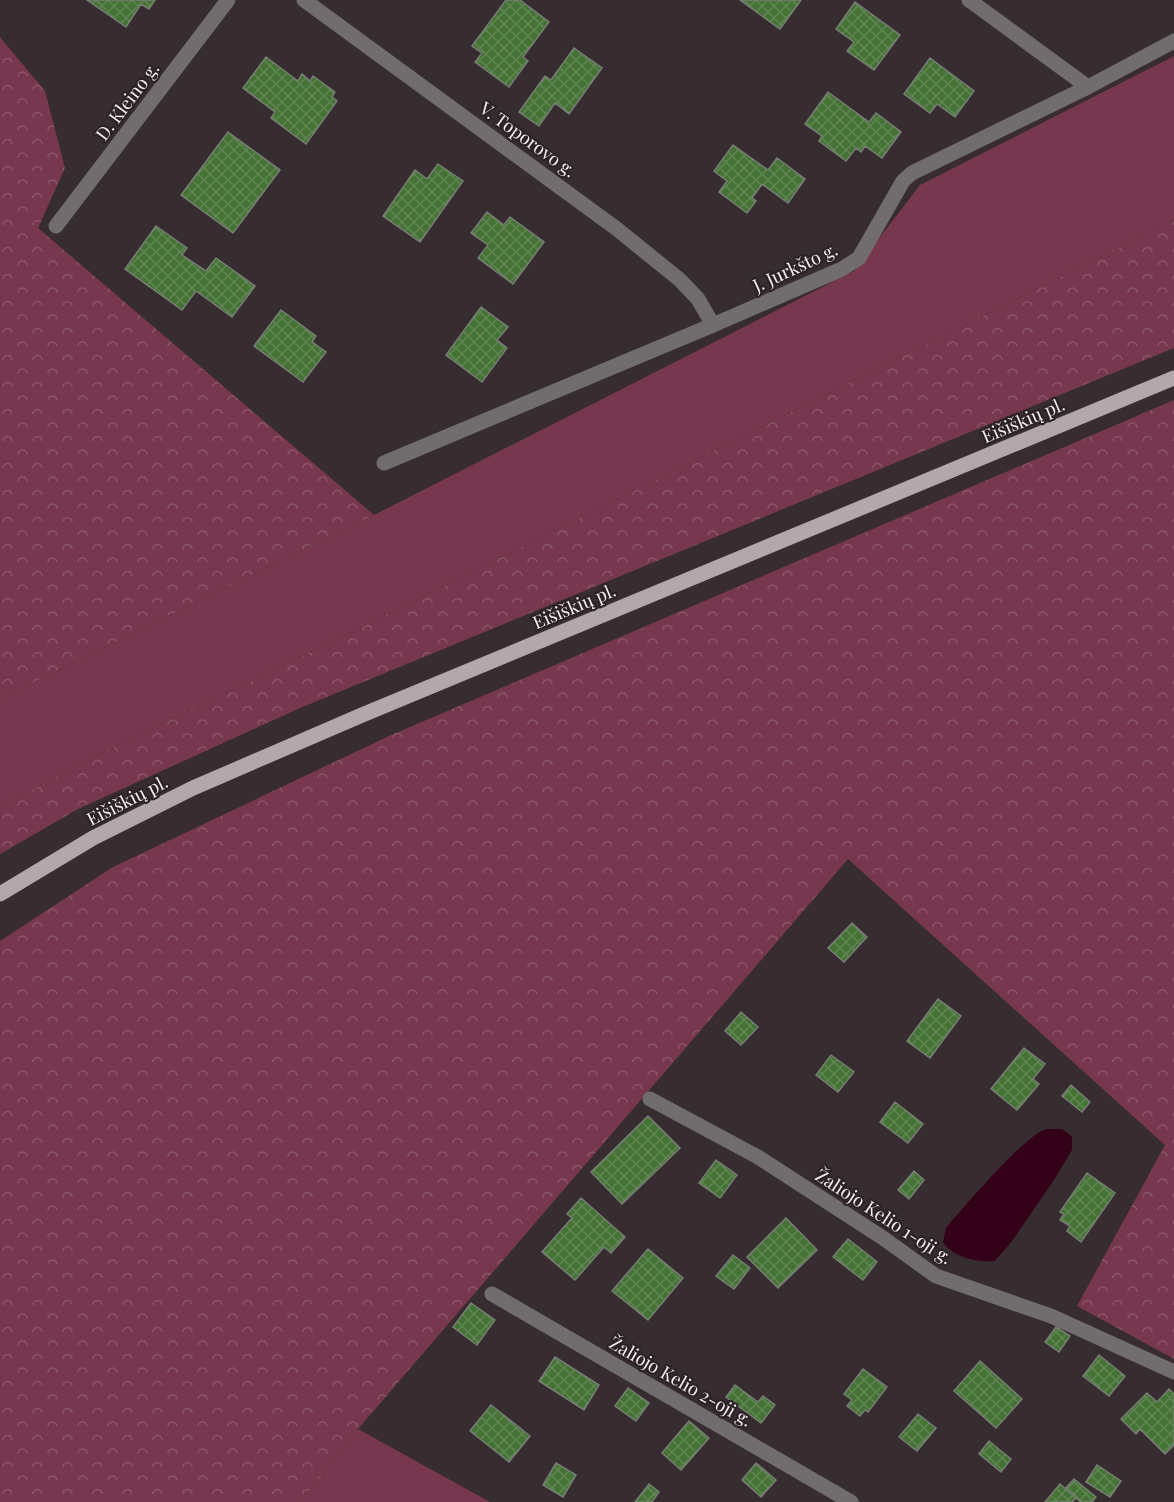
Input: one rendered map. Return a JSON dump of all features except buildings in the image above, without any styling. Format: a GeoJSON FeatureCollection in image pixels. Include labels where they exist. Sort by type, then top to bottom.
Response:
{"type":"FeatureCollection","features":[{"type":"Feature","properties":{"kind":"main road","name":"Eišiškių pl."},"geometry":{"type":"LineString","coordinates":[[0,894],[93,838],[193,788],[1174,378]]}},
{"type":"Feature","properties":{"kind":"street","name":"D. Kleino g."},"geometry":{"type":"LineString","coordinates":[[56,226],[228,0]]}},
{"type":"Feature","properties":{"kind":"street","name":"V. Toporovo g."},"geometry":{"type":"LineString","coordinates":[[304,0],[617,229],[680,280],[698,299],[713,325]]}},
{"type":"Feature","properties":{"kind":"street"},"geometry":{"type":"LineString","coordinates":[[969,0],[1088,87]]}},
{"type":"Feature","properties":{"kind":"street","name":"J. Jurkšto g."},"geometry":{"type":"LineString","coordinates":[[384,463],[713,325],[842,268],[859,258],[903,181],[912,173],[1088,87],[1174,40]]}},
{"type":"Feature","properties":{"kind":"street","name":"Žaliojo Kelio 1-oji g."},"geometry":{"type":"LineString","coordinates":[[650,1099],[758,1157],[883,1238],[936,1276],[1051,1316],[1174,1372]]}},
{"type":"Feature","properties":{"kind":"street","name":"Žaliojo Kelio 2-oji g."},"geometry":{"type":"LineString","coordinates":[[492,1294],[851,1502]]}},
{"type":"Feature","properties":{"kind":"green space"},"geometry":{"type":"Polygon","coordinates":[[[0,37],[45,91],[65,168],[38,228],[374,515],[0,699],[0,37]]]}},
{"type":"Feature","properties":{"kind":"green space"},"geometry":{"type":"Polygon","coordinates":[[[1174,56],[1174,220],[374,621],[77,765],[0,808],[0,699],[374,515],[854,271],[920,185],[1174,56]]]}},
{"type":"Feature","properties":{"kind":"green space"},"geometry":{"type":"Polygon","coordinates":[[[1174,220],[1174,348],[300,708],[78,809],[0,854],[0,808],[77,765],[374,621],[1174,220]]]}},
{"type":"Feature","properties":{"kind":"green space"},"geometry":{"type":"Polygon","coordinates":[[[1174,400],[1174,1359],[1077,1306],[1165,1145],[848,859],[358,1429],[301,1502],[0,1502],[0,941],[113,867],[389,736],[1174,400]]]}},
{"type":"Feature","properties":{"kind":"green space"},"geometry":{"type":"Polygon","coordinates":[[[358,1429],[490,1502],[301,1502],[358,1429]]]}},
{"type":"Feature","properties":{"kind":"shaded area"},"geometry":{"type":"Polygon","coordinates":[[[1046,1129],[1062,1129],[1069,1134],[1072,1137],[1072,1150],[1012,1241],[995,1261],[973,1260],[953,1252],[943,1242],[946,1228],[1009,1158],[1036,1134],[1046,1129]]]}}]}
